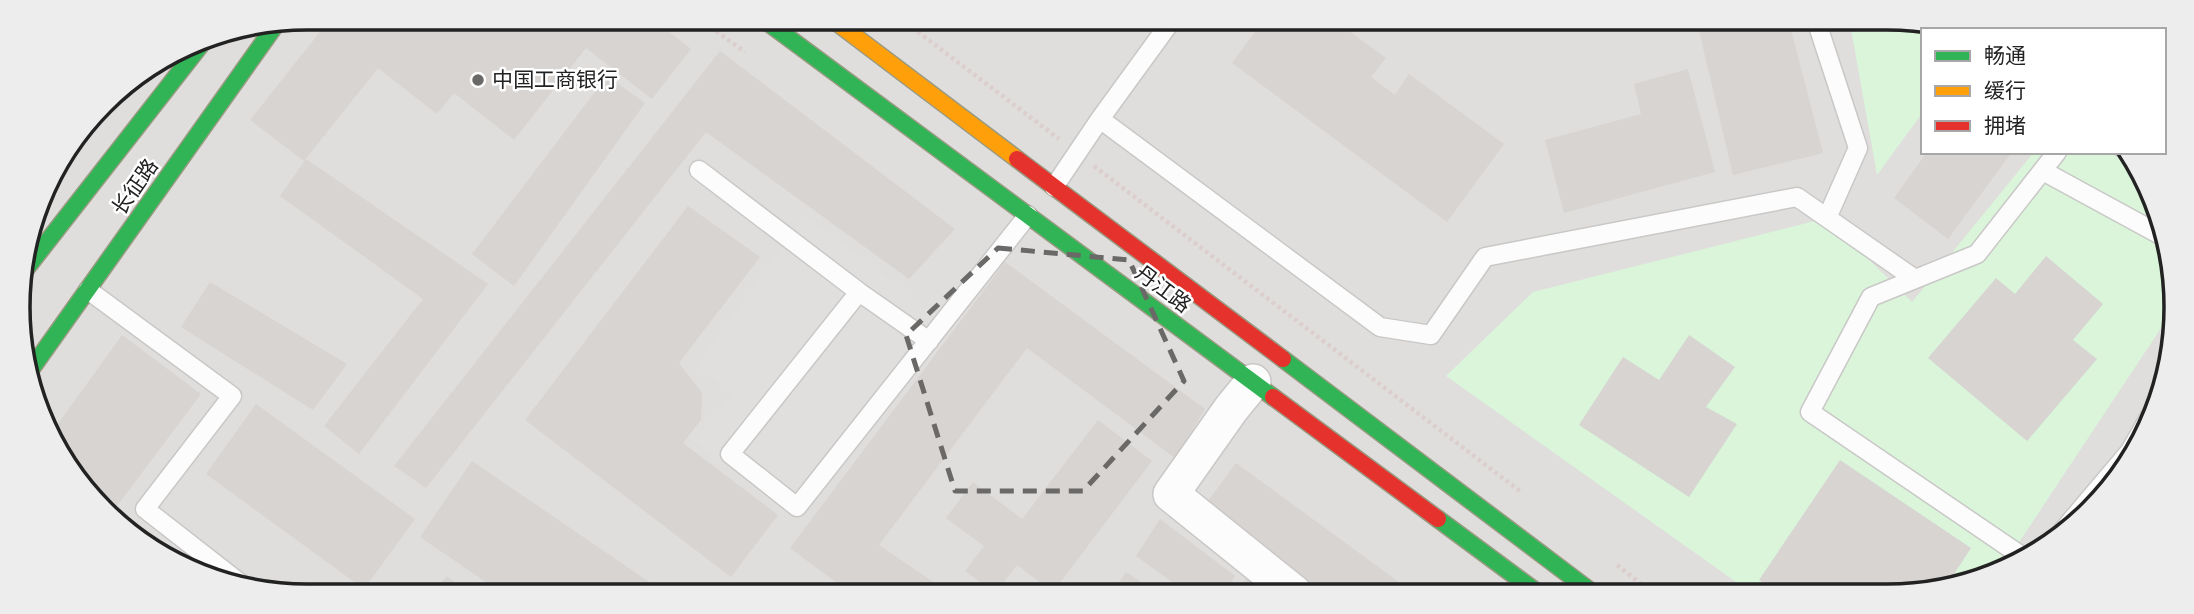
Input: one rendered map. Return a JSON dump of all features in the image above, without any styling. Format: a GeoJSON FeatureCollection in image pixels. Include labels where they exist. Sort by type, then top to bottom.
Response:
{"type":"FeatureCollection","features":[{"type":"Feature","properties":{"kind":"main road","name":"丹江路"},"geometry":{"type":"LineString","coordinates":[[779,30],[1526,584]]}},
{"type":"Feature","properties":{"kind":"main road","name":"丹江路"},"geometry":{"type":"LineString","coordinates":[[847,30],[1580,584]]}},
{"type":"Feature","properties":{"kind":"main road","name":"长征路"},"geometry":{"type":"LineString","coordinates":[[35,363],[272,32]]}},
{"type":"Feature","properties":{"kind":"main road","name":"长征路"},"geometry":{"type":"LineString","coordinates":[[34,258],[192,55]]}},
{"type":"Feature","properties":{"kind":"street"},"geometry":{"type":"LineString","coordinates":[[1253,382],[1171,494],[1283,584]]}},
{"type":"Feature","properties":{"kind":"lane"},"geometry":{"type":"LineString","coordinates":[[1054,187],[1165,30]]}},
{"type":"Feature","properties":{"kind":"lane"},"geometry":{"type":"LineString","coordinates":[[1819,30],[1858,148],[1827,218]]}},
{"type":"Feature","properties":{"kind":"lane"},"geometry":{"type":"LineString","coordinates":[[1100,119],[1380,327],[1431,335],[1485,257],[1797,197],[1915,279]]}},
{"type":"Feature","properties":{"kind":"lane"},"geometry":{"type":"LineString","coordinates":[[2016,552],[1810,412],[1871,297],[1977,254],[2056,154]]}},
{"type":"Feature","properties":{"kind":"lane"},"geometry":{"type":"LineString","coordinates":[[699,170],[859,292],[929,341]]}},
{"type":"Feature","properties":{"kind":"lane"},"geometry":{"type":"LineString","coordinates":[[2043,171],[2154,231]]}},
{"type":"Feature","properties":{"kind":"lane"},"geometry":{"type":"LineString","coordinates":[[859,292],[730,454],[797,507],[1028,215]]}},
{"type":"Feature","properties":{"kind":"lane"},"geometry":{"type":"LineString","coordinates":[[88,290],[232,396],[145,509],[227,573]]}},
{"type":"Feature","properties":{"kind":"path"},"geometry":{"type":"LineString","coordinates":[[915,30],[1523,493]]}},
{"type":"Feature","properties":{"kind":"path"},"geometry":{"type":"LineString","coordinates":[[1611,560],[1641,584]]}},
{"type":"Feature","properties":{"kind":"highlighted area"},"geometry":{"type":"Polygon","coordinates":[[[998,248],[1129,260],[1184,381],[1083,491],[955,491],[906,335],[998,248]]]}},
{"type":"Feature","properties":{"kind":"shaded area"},"geometry":{"type":"Polygon","coordinates":[[[271,32],[1921,32],[1921,154],[2119,154],[2136,184],[2150,218],[2159,253],[2164,289],[2164,325],[2159,361],[2150,396],[2136,430],[2118,461],[2083,503],[2041,538],[2010,556],[1976,570],[1923,582],[289,584],[253,579],[218,570],[184,556],[153,538],[111,503],[87,476],[58,430],[44,396],[32,343],[30,289],[39,235],[58,184],[76,153],[111,111],[153,76],[184,58],[218,44],[271,32]]]}},
{"type":"Feature","properties":{"kind":"shaded area"},"geometry":{"type":"Polygon","coordinates":[[[805,215],[944,321],[790,518],[695,441],[733,394],[697,366],[805,215]]]}},
{"type":"Feature","properties":{"kind":"green space"},"geometry":{"type":"Polygon","coordinates":[[[1851,30],[1921,32],[1921,115],[1877,175],[1851,30]]]}},
{"type":"Feature","properties":{"kind":"green space"},"geometry":{"type":"Polygon","coordinates":[[[2032,154],[2119,154],[2136,184],[2155,235],[2164,289],[2164,324],[2010,556],[1976,570],[1923,582],[1739,584],[1446,376],[1533,292],[1827,218],[1912,302],[2032,154]]]}},
{"type":"Feature","properties":{"kind":"building","name":"中国工商银行"},"geometry":{"type":"Polygon","coordinates":[[[321,30],[667,30],[691,49],[652,99],[586,48],[514,140],[454,93],[437,114],[378,68],[304,161],[250,120],[321,30]]]}},
{"type":"Feature","properties":{"kind":"building"},"geometry":{"type":"Polygon","coordinates":[[[1256,30],[1347,30],[1386,58],[1371,77],[1395,95],[1409,74],[1504,144],[1447,222],[1232,63],[1256,30]]]}},
{"type":"Feature","properties":{"kind":"building"},"geometry":{"type":"Polygon","coordinates":[[[1699,30],[1791,30],[1823,153],[1733,175],[1699,30]]]}},
{"type":"Feature","properties":{"kind":"building"},"geometry":{"type":"Polygon","coordinates":[[[720,51],[955,229],[909,279],[706,132],[426,488],[394,466],[720,51]]]}},
{"type":"Feature","properties":{"kind":"building"},"geometry":{"type":"Polygon","coordinates":[[[1688,69],[1715,172],[1564,213],[1545,140],[1641,114],[1634,84],[1688,69]]]}},
{"type":"Feature","properties":{"kind":"building"},"geometry":{"type":"Polygon","coordinates":[[[607,76],[645,103],[514,286],[472,254],[607,76]]]}},
{"type":"Feature","properties":{"kind":"building"},"geometry":{"type":"Polygon","coordinates":[[[1926,154],[2011,154],[1948,239],[1894,198],[1926,154]]]}},
{"type":"Feature","properties":{"kind":"building"},"geometry":{"type":"Polygon","coordinates":[[[306,159],[488,284],[359,454],[324,426],[423,299],[280,196],[306,159]]]}},
{"type":"Feature","properties":{"kind":"building"},"geometry":{"type":"Polygon","coordinates":[[[688,206],[760,257],[679,363],[702,393],[701,420],[683,443],[778,515],[731,577],[525,420],[688,206]]]}},
{"type":"Feature","properties":{"kind":"building"},"geometry":{"type":"Polygon","coordinates":[[[2046,256],[2103,304],[2073,340],[2097,359],[2027,441],[1928,358],[1996,278],[2015,294],[2046,256]]]}},
{"type":"Feature","properties":{"kind":"building"},"geometry":{"type":"Polygon","coordinates":[[[1005,262],[1205,409],[1175,458],[1027,348],[879,545],[936,584],[838,584],[790,548],[1005,262]]]}},
{"type":"Feature","properties":{"kind":"building"},"geometry":{"type":"Polygon","coordinates":[[[210,282],[347,364],[313,410],[181,327],[210,282]]]}},
{"type":"Feature","properties":{"kind":"building"},"geometry":{"type":"Polygon","coordinates":[[[122,335],[201,394],[116,508],[76,461],[56,426],[122,335]]]}},
{"type":"Feature","properties":{"kind":"building"},"geometry":{"type":"Polygon","coordinates":[[[1689,335],[1735,367],[1706,407],[1737,424],[1689,497],[1579,425],[1623,357],[1659,380],[1689,335]]]}},
{"type":"Feature","properties":{"kind":"building"},"geometry":{"type":"Polygon","coordinates":[[[256,404],[415,519],[368,584],[357,584],[206,474],[256,404]]]}},
{"type":"Feature","properties":{"kind":"building"},"geometry":{"type":"Polygon","coordinates":[[[1098,420],[1152,461],[1059,584],[1042,584],[1017,565],[1002,584],[982,584],[965,571],[984,546],[946,518],[973,482],[1022,519],[1098,420]]]}},
{"type":"Feature","properties":{"kind":"building"},"geometry":{"type":"Polygon","coordinates":[[[1840,460],[1971,548],[1953,576],[1923,582],[1765,584],[1759,580],[1840,460]]]}},
{"type":"Feature","properties":{"kind":"building"},"geometry":{"type":"Polygon","coordinates":[[[472,461],[652,584],[489,584],[420,537],[472,461]]]}},
{"type":"Feature","properties":{"kind":"building"},"geometry":{"type":"Polygon","coordinates":[[[1236,463],[1402,584],[1307,584],[1203,508],[1236,463]]]}},
{"type":"Feature","properties":{"kind":"building"},"geometry":{"type":"Polygon","coordinates":[[[1160,519],[1235,576],[1230,584],[1175,584],[1136,556],[1160,519]]]}},
{"type":"Feature","properties":{"kind":"building"},"geometry":{"type":"Polygon","coordinates":[[[1126,572],[1144,584],[1118,584],[1126,572]]]}},
{"type":"Feature","properties":{"kind":"building"},"geometry":{"type":"Polygon","coordinates":[[[447,576],[457,584],[440,584],[447,576]]]}},
{"type":"Feature","properties":{"kind":"building"},"geometry":{"type":"Polygon","coordinates":[[[1247,577],[1256,584],[1242,584],[1247,577]]]}},
{"type":"Feature","properties":{"kind":"traffic: fast"},"geometry":{"type":"LineString","coordinates":[[778,30],[1273,397]]}},
{"type":"Feature","properties":{"kind":"traffic: fast"},"geometry":{"type":"LineString","coordinates":[[35,363],[271,32]]}},
{"type":"Feature","properties":{"kind":"traffic: fast"},"geometry":{"type":"LineString","coordinates":[[34,259],[194,54]]}},
{"type":"Feature","properties":{"kind":"traffic: fast"},"geometry":{"type":"LineString","coordinates":[[1283,359],[1581,584]]}},
{"type":"Feature","properties":{"kind":"traffic: fast"},"geometry":{"type":"LineString","coordinates":[[1438,519],[1526,584]]}},
{"type":"Feature","properties":{"kind":"traffic: slow"},"geometry":{"type":"LineString","coordinates":[[847,30],[1017,159]]}},
{"type":"Feature","properties":{"kind":"traffic: jam"},"geometry":{"type":"LineString","coordinates":[[1017,159],[1283,359]]}},
{"type":"Feature","properties":{"kind":"traffic: jam"},"geometry":{"type":"LineString","coordinates":[[1273,397],[1438,519]]}},
{"type":"Feature","properties":{"kind":"place","name":"中国工商银行"},"geometry":{"type":"Point","coordinates":[478,80]}}]}
